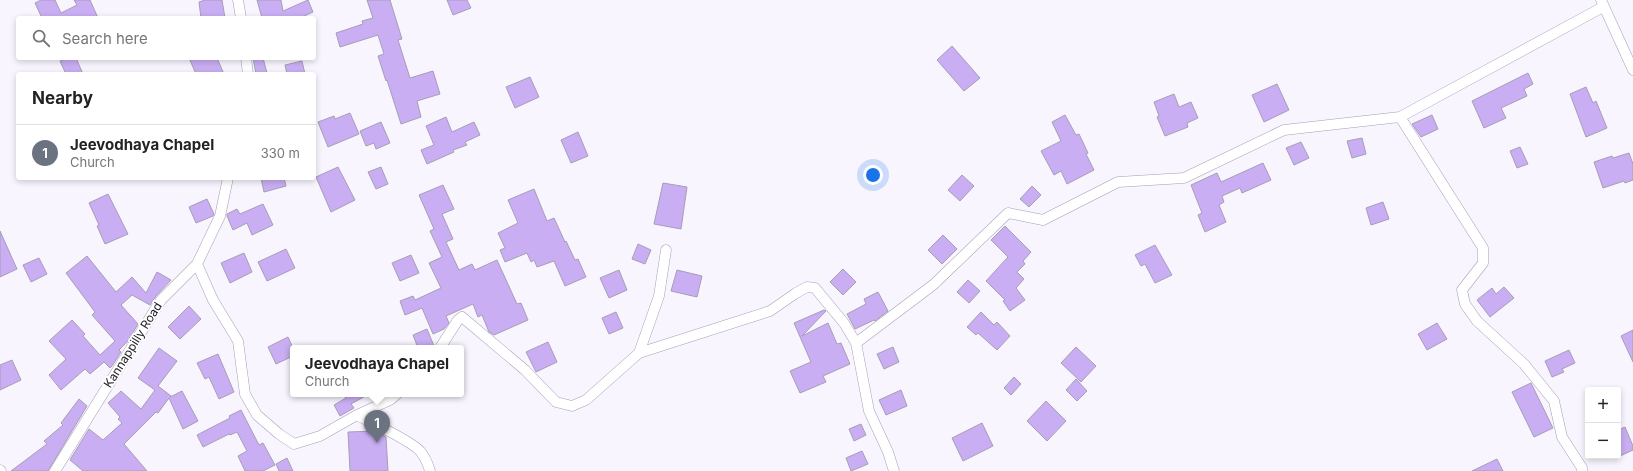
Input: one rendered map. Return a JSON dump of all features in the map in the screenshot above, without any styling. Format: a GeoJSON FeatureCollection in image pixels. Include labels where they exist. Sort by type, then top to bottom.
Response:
{"type":"FeatureCollection","features":[{"type":"Feature","properties":{"kind":"street"},"geometry":{"type":"LineString","coordinates":[[238,0],[240,16]]}},
{"type":"Feature","properties":{"kind":"street"},"geometry":{"type":"LineString","coordinates":[[856,343],[933,285],[1008,213],[1043,220],[1118,182],[1184,178],[1284,130],[1400,118],[1602,3],[1633,70]]}},
{"type":"Feature","properties":{"kind":"street"},"geometry":{"type":"LineString","coordinates":[[246,60],[248,72]]}},
{"type":"Feature","properties":{"kind":"street"},"geometry":{"type":"LineString","coordinates":[[1400,118],[1483,248],[1483,263],[1462,290],[1465,304],[1477,321],[1524,364],[1554,401],[1562,437],[1582,468],[1582,471]]}},
{"type":"Feature","properties":{"kind":"street","name":"Kannappilly Road"},"geometry":{"type":"LineString","coordinates":[[55,471],[161,300],[197,264],[220,216],[228,180]]}},
{"type":"Feature","properties":{"kind":"street"},"geometry":{"type":"LineString","coordinates":[[639,353],[659,296],[666,250]]}},
{"type":"Feature","properties":{"kind":"street"},"geometry":{"type":"LineString","coordinates":[[197,264],[213,300],[238,341],[245,394],[257,415],[279,434],[294,444],[320,436],[357,415],[394,397]]}},
{"type":"Feature","properties":{"kind":"street"},"geometry":{"type":"LineString","coordinates":[[442,345],[458,320],[462,317],[525,370],[556,402],[572,406],[586,400],[639,353],[770,311],[807,287],[815,288],[844,323],[856,343],[868,411],[888,452],[894,471]]}},
{"type":"Feature","properties":{"kind":"street"},"geometry":{"type":"LineString","coordinates":[[357,415],[412,445],[420,451],[426,460],[430,471]]}},
{"type":"Feature","properties":{"kind":"building"},"geometry":{"type":"Polygon","coordinates":[[[41,0],[55,0],[61,13],[77,5],[74,0],[90,0],[97,16],[41,16],[35,3],[41,0]]]}},
{"type":"Feature","properties":{"kind":"building"},"geometry":{"type":"Polygon","coordinates":[[[205,0],[222,0],[225,16],[201,16],[199,2],[205,0]]]}},
{"type":"Feature","properties":{"kind":"building"},"geometry":{"type":"Polygon","coordinates":[[[257,0],[281,0],[283,11],[308,0],[313,12],[304,16],[261,16],[257,0]]]}},
{"type":"Feature","properties":{"kind":"building"},"geometry":{"type":"Polygon","coordinates":[[[367,0],[390,0],[402,39],[398,40],[410,78],[433,71],[440,94],[417,101],[421,117],[401,124],[378,56],[384,54],[378,35],[340,47],[336,33],[363,24],[362,21],[373,18],[367,0]]]}},
{"type":"Feature","properties":{"kind":"building"},"geometry":{"type":"Polygon","coordinates":[[[447,0],[467,0],[471,8],[453,15],[447,0]]]}},
{"type":"Feature","properties":{"kind":"building"},"geometry":{"type":"Polygon","coordinates":[[[952,46],[980,78],[964,91],[937,60],[952,46]]]}},
{"type":"Feature","properties":{"kind":"building"},"geometry":{"type":"Polygon","coordinates":[[[77,60],[82,72],[65,72],[60,61],[77,60]]]}},
{"type":"Feature","properties":{"kind":"building"},"geometry":{"type":"Polygon","coordinates":[[[190,60],[218,60],[223,72],[195,72],[190,60]]]}},
{"type":"Feature","properties":{"kind":"building"},"geometry":{"type":"Polygon","coordinates":[[[253,60],[264,60],[267,72],[256,72],[253,60]]]}},
{"type":"Feature","properties":{"kind":"building"},"geometry":{"type":"Polygon","coordinates":[[[302,61],[305,72],[287,72],[285,65],[302,61]]]}},
{"type":"Feature","properties":{"kind":"building"},"geometry":{"type":"Polygon","coordinates":[[[1528,73],[1533,84],[1524,89],[1527,96],[1501,108],[1506,118],[1484,128],[1472,101],[1528,73]]]}},
{"type":"Feature","properties":{"kind":"building"},"geometry":{"type":"Polygon","coordinates":[[[530,77],[539,97],[515,108],[506,87],[530,77]]]}},
{"type":"Feature","properties":{"kind":"building"},"geometry":{"type":"Polygon","coordinates":[[[1277,84],[1289,110],[1264,122],[1252,95],[1277,84]]]}},
{"type":"Feature","properties":{"kind":"building"},"geometry":{"type":"Polygon","coordinates":[[[1586,87],[1593,103],[1596,101],[1607,128],[1586,137],[1570,94],[1586,87]]]}},
{"type":"Feature","properties":{"kind":"building"},"geometry":{"type":"Polygon","coordinates":[[[1174,94],[1179,107],[1191,102],[1198,118],[1187,123],[1188,127],[1165,136],[1157,117],[1159,116],[1154,102],[1174,94]]]}},
{"type":"Feature","properties":{"kind":"building"},"geometry":{"type":"Polygon","coordinates":[[[350,113],[359,134],[328,147],[318,122],[334,116],[335,119],[350,113]]]}},
{"type":"Feature","properties":{"kind":"building"},"geometry":{"type":"Polygon","coordinates":[[[1065,115],[1076,135],[1079,134],[1088,153],[1086,154],[1094,170],[1067,184],[1061,171],[1054,175],[1041,151],[1061,141],[1052,122],[1065,115]]]}},
{"type":"Feature","properties":{"kind":"building"},"geometry":{"type":"Polygon","coordinates":[[[1432,115],[1438,129],[1421,137],[1412,124],[1432,115]]]}},
{"type":"Feature","properties":{"kind":"building"},"geometry":{"type":"Polygon","coordinates":[[[446,117],[452,132],[474,122],[480,135],[465,142],[467,145],[453,150],[454,152],[427,164],[421,150],[434,145],[426,126],[446,117]]]}},
{"type":"Feature","properties":{"kind":"building"},"geometry":{"type":"Polygon","coordinates":[[[381,122],[390,143],[376,149],[374,143],[366,146],[360,131],[381,122]]]}},
{"type":"Feature","properties":{"kind":"building"},"geometry":{"type":"Polygon","coordinates":[[[578,132],[588,156],[571,163],[561,140],[578,132]]]}},
{"type":"Feature","properties":{"kind":"building"},"geometry":{"type":"Polygon","coordinates":[[[1362,138],[1366,154],[1352,158],[1347,141],[1362,138]]]}},
{"type":"Feature","properties":{"kind":"building"},"geometry":{"type":"Polygon","coordinates":[[[1301,142],[1309,158],[1294,165],[1286,148],[1301,142]]]}},
{"type":"Feature","properties":{"kind":"building"},"geometry":{"type":"Polygon","coordinates":[[[1520,147],[1528,164],[1517,168],[1510,151],[1520,147]]]}},
{"type":"Feature","properties":{"kind":"building"},"geometry":{"type":"Polygon","coordinates":[[[1629,153],[1633,164],[1633,180],[1625,183],[1624,181],[1603,188],[1594,162],[1612,156],[1613,158],[1629,153]]]}},
{"type":"Feature","properties":{"kind":"building"},"geometry":{"type":"Polygon","coordinates":[[[1263,163],[1271,180],[1242,193],[1240,188],[1222,196],[1224,202],[1219,205],[1226,222],[1205,232],[1198,215],[1202,213],[1191,185],[1217,173],[1221,182],[1263,163]]]}},
{"type":"Feature","properties":{"kind":"building"},"geometry":{"type":"Polygon","coordinates":[[[338,167],[355,200],[331,212],[316,177],[338,167]]]}},
{"type":"Feature","properties":{"kind":"building"},"geometry":{"type":"Polygon","coordinates":[[[381,167],[388,184],[376,189],[368,172],[381,167]]]}},
{"type":"Feature","properties":{"kind":"building"},"geometry":{"type":"Polygon","coordinates":[[[962,175],[974,186],[960,201],[948,190],[962,175]]]}},
{"type":"Feature","properties":{"kind":"building"},"geometry":{"type":"Polygon","coordinates":[[[261,180],[284,180],[286,186],[264,192],[261,180]]]}},
{"type":"Feature","properties":{"kind":"building"},"geometry":{"type":"Polygon","coordinates":[[[663,183],[687,187],[681,229],[654,224],[663,183]]]}},
{"type":"Feature","properties":{"kind":"building"},"geometry":{"type":"Polygon","coordinates":[[[443,185],[454,209],[442,214],[453,239],[446,242],[459,270],[472,264],[475,270],[497,260],[517,304],[521,303],[528,320],[494,335],[489,332],[482,315],[478,317],[473,304],[446,316],[449,323],[444,329],[433,334],[422,308],[405,315],[400,301],[413,296],[415,300],[441,288],[429,263],[442,257],[430,231],[434,229],[419,195],[443,185]]]}},
{"type":"Feature","properties":{"kind":"building"},"geometry":{"type":"Polygon","coordinates":[[[1032,186],[1041,195],[1029,207],[1020,199],[1032,186]]]}},
{"type":"Feature","properties":{"kind":"building"},"geometry":{"type":"Polygon","coordinates":[[[534,189],[547,221],[554,218],[565,242],[566,241],[575,260],[578,259],[586,277],[565,286],[554,261],[537,267],[534,260],[531,262],[527,253],[505,262],[500,250],[505,248],[498,233],[518,223],[508,200],[534,189]]]}},
{"type":"Feature","properties":{"kind":"building"},"geometry":{"type":"Polygon","coordinates":[[[108,194],[128,234],[105,244],[97,226],[99,225],[89,203],[108,194]]]}},
{"type":"Feature","properties":{"kind":"building"},"geometry":{"type":"Polygon","coordinates":[[[207,199],[214,214],[213,216],[196,223],[189,207],[207,199]]]}},
{"type":"Feature","properties":{"kind":"building"},"geometry":{"type":"Polygon","coordinates":[[[1383,202],[1389,219],[1371,225],[1366,208],[1383,202]]]}},
{"type":"Feature","properties":{"kind":"building"},"geometry":{"type":"Polygon","coordinates":[[[263,204],[273,225],[252,235],[247,223],[233,230],[227,214],[237,209],[240,214],[263,204]]]}},
{"type":"Feature","properties":{"kind":"building"},"geometry":{"type":"Polygon","coordinates":[[[1005,226],[1031,252],[1023,261],[1025,264],[1017,272],[1024,279],[1016,288],[1025,300],[1010,311],[1003,301],[1005,300],[986,281],[1008,257],[991,240],[1005,226]]]}},
{"type":"Feature","properties":{"kind":"building"},"geometry":{"type":"Polygon","coordinates":[[[0,231],[17,269],[0,277],[0,231]]]}},
{"type":"Feature","properties":{"kind":"building"},"geometry":{"type":"Polygon","coordinates":[[[943,235],[957,249],[942,264],[928,250],[943,235]]]}},
{"type":"Feature","properties":{"kind":"building"},"geometry":{"type":"Polygon","coordinates":[[[638,244],[651,250],[645,264],[632,259],[638,244]]]}},
{"type":"Feature","properties":{"kind":"building"},"geometry":{"type":"Polygon","coordinates":[[[1155,245],[1172,275],[1155,283],[1145,264],[1141,266],[1135,255],[1155,245]]]}},
{"type":"Feature","properties":{"kind":"building"},"geometry":{"type":"Polygon","coordinates":[[[286,249],[295,268],[267,281],[258,262],[286,249]]]}},
{"type":"Feature","properties":{"kind":"building"},"geometry":{"type":"Polygon","coordinates":[[[244,253],[252,272],[230,283],[221,263],[244,253]]]}},
{"type":"Feature","properties":{"kind":"building"},"geometry":{"type":"Polygon","coordinates":[[[411,255],[419,273],[400,281],[392,263],[411,255]]]}},
{"type":"Feature","properties":{"kind":"building"},"geometry":{"type":"Polygon","coordinates":[[[87,256],[116,292],[132,277],[146,293],[157,272],[171,280],[150,305],[132,295],[121,305],[138,324],[128,341],[119,350],[121,352],[110,368],[104,362],[90,374],[85,369],[61,390],[49,375],[66,359],[49,341],[72,320],[85,334],[83,336],[100,355],[115,341],[92,315],[95,312],[66,273],[87,256]]]}},
{"type":"Feature","properties":{"kind":"building"},"geometry":{"type":"Polygon","coordinates":[[[39,258],[47,274],[31,282],[23,265],[39,258]]]}},
{"type":"Feature","properties":{"kind":"building"},"geometry":{"type":"Polygon","coordinates":[[[843,269],[856,282],[843,295],[830,282],[843,269]]]}},
{"type":"Feature","properties":{"kind":"building"},"geometry":{"type":"Polygon","coordinates":[[[619,270],[627,290],[609,298],[600,278],[619,270]]]}},
{"type":"Feature","properties":{"kind":"building"},"geometry":{"type":"Polygon","coordinates":[[[677,270],[702,276],[697,297],[671,291],[677,270]]]}},
{"type":"Feature","properties":{"kind":"building"},"geometry":{"type":"Polygon","coordinates":[[[968,280],[980,291],[969,303],[957,292],[968,280]]]}},
{"type":"Feature","properties":{"kind":"building"},"geometry":{"type":"Polygon","coordinates":[[[1504,287],[1514,298],[1490,317],[1477,300],[1492,288],[1496,294],[1504,287]]]}},
{"type":"Feature","properties":{"kind":"building"},"geometry":{"type":"Polygon","coordinates":[[[878,292],[888,311],[875,321],[874,320],[855,329],[847,314],[866,304],[864,299],[878,292]]]}},
{"type":"Feature","properties":{"kind":"building"},"geometry":{"type":"Polygon","coordinates":[[[189,306],[201,319],[180,339],[168,327],[189,306]]]}},
{"type":"Feature","properties":{"kind":"building"},"geometry":{"type":"Polygon","coordinates":[[[824,310],[826,311],[802,336],[828,323],[837,344],[841,343],[850,364],[823,376],[826,382],[800,393],[790,371],[811,362],[794,323],[824,310]]]}},
{"type":"Feature","properties":{"kind":"building"},"geometry":{"type":"Polygon","coordinates":[[[616,312],[623,328],[609,334],[602,318],[616,312]]]}},
{"type":"Feature","properties":{"kind":"building"},"geometry":{"type":"Polygon","coordinates":[[[981,312],[994,325],[997,322],[1010,336],[997,350],[978,333],[976,335],[967,327],[981,312]]]}},
{"type":"Feature","properties":{"kind":"building"},"geometry":{"type":"Polygon","coordinates":[[[1437,323],[1447,339],[1427,350],[1418,334],[1437,323]]]}},
{"type":"Feature","properties":{"kind":"building"},"geometry":{"type":"Polygon","coordinates":[[[427,329],[434,345],[417,345],[413,335],[427,329]]]}},
{"type":"Feature","properties":{"kind":"building"},"geometry":{"type":"Polygon","coordinates":[[[1633,330],[1633,362],[1621,336],[1633,330]]]}},
{"type":"Feature","properties":{"kind":"building"},"geometry":{"type":"Polygon","coordinates":[[[288,337],[292,345],[290,345],[290,357],[276,364],[268,347],[288,337]]]}},
{"type":"Feature","properties":{"kind":"building"},"geometry":{"type":"Polygon","coordinates":[[[548,342],[557,362],[536,372],[526,352],[548,342]]]}},
{"type":"Feature","properties":{"kind":"building"},"geometry":{"type":"Polygon","coordinates":[[[893,347],[899,362],[884,369],[877,354],[893,347]]]}},
{"type":"Feature","properties":{"kind":"building"},"geometry":{"type":"Polygon","coordinates":[[[1076,347],[1096,366],[1081,382],[1061,363],[1076,347]]]}},
{"type":"Feature","properties":{"kind":"building"},"geometry":{"type":"Polygon","coordinates":[[[159,348],[177,361],[158,386],[171,396],[170,397],[182,391],[198,421],[183,429],[169,398],[158,413],[156,412],[124,444],[147,471],[83,471],[70,460],[89,429],[103,440],[122,423],[118,419],[120,417],[108,403],[121,391],[141,409],[155,390],[138,378],[159,348]]]}},
{"type":"Feature","properties":{"kind":"building"},"geometry":{"type":"Polygon","coordinates":[[[1569,350],[1575,363],[1562,369],[1564,372],[1552,377],[1545,361],[1569,350]]]}},
{"type":"Feature","properties":{"kind":"building"},"geometry":{"type":"Polygon","coordinates":[[[218,354],[234,392],[219,399],[209,377],[205,379],[197,363],[218,354]]]}},
{"type":"Feature","properties":{"kind":"building"},"geometry":{"type":"Polygon","coordinates":[[[12,360],[21,380],[0,390],[0,365],[12,360]]]}},
{"type":"Feature","properties":{"kind":"building"},"geometry":{"type":"Polygon","coordinates":[[[1014,377],[1021,384],[1011,395],[1004,388],[1014,377]]]}},
{"type":"Feature","properties":{"kind":"building"},"geometry":{"type":"Polygon","coordinates":[[[1076,379],[1087,391],[1077,401],[1066,390],[1076,379]]]}},
{"type":"Feature","properties":{"kind":"building"},"geometry":{"type":"Polygon","coordinates":[[[1531,383],[1553,428],[1534,437],[1512,392],[1531,383]]]}},
{"type":"Feature","properties":{"kind":"building"},"geometry":{"type":"Polygon","coordinates":[[[901,390],[907,406],[886,415],[879,400],[901,390]]]}},
{"type":"Feature","properties":{"kind":"building"},"geometry":{"type":"Polygon","coordinates":[[[364,397],[351,404],[354,408],[340,416],[334,405],[346,398],[364,397]]]}},
{"type":"Feature","properties":{"kind":"building"},"geometry":{"type":"Polygon","coordinates":[[[79,399],[87,406],[48,471],[11,471],[47,444],[44,441],[63,425],[61,423],[79,399]]]}},
{"type":"Feature","properties":{"kind":"building"},"geometry":{"type":"Polygon","coordinates":[[[1046,401],[1066,421],[1047,441],[1027,421],[1046,401]]]}},
{"type":"Feature","properties":{"kind":"building"},"geometry":{"type":"Polygon","coordinates":[[[241,410],[259,445],[263,443],[275,465],[263,471],[245,471],[238,456],[247,451],[237,432],[230,435],[229,434],[203,447],[197,435],[230,418],[229,416],[241,410]]]}},
{"type":"Feature","properties":{"kind":"building"},"geometry":{"type":"Polygon","coordinates":[[[982,423],[993,446],[963,461],[952,438],[982,423]]]}},
{"type":"Feature","properties":{"kind":"building"},"geometry":{"type":"Polygon","coordinates":[[[861,424],[866,435],[854,441],[849,429],[861,424]]]}},
{"type":"Feature","properties":{"kind":"building"},"geometry":{"type":"Polygon","coordinates":[[[1625,427],[1633,446],[1633,450],[1621,456],[1621,429],[1625,427]]]}},
{"type":"Feature","properties":{"kind":"building"},"geometry":{"type":"Polygon","coordinates":[[[375,431],[386,437],[388,471],[350,471],[348,432],[375,431]]]}},
{"type":"Feature","properties":{"kind":"building"},"geometry":{"type":"Polygon","coordinates":[[[862,451],[868,464],[851,471],[846,458],[862,451]]]}},
{"type":"Feature","properties":{"kind":"building"},"geometry":{"type":"Polygon","coordinates":[[[287,458],[293,471],[279,471],[276,464],[287,458]]]}},
{"type":"Feature","properties":{"kind":"building"},"geometry":{"type":"Polygon","coordinates":[[[1497,459],[1503,471],[1472,471],[1497,459]]]}},
{"type":"Feature","properties":{"kind":"place","name":"Jeevodhaya Chapel"},"geometry":{"type":"Point","coordinates":[377,443]}}]}
